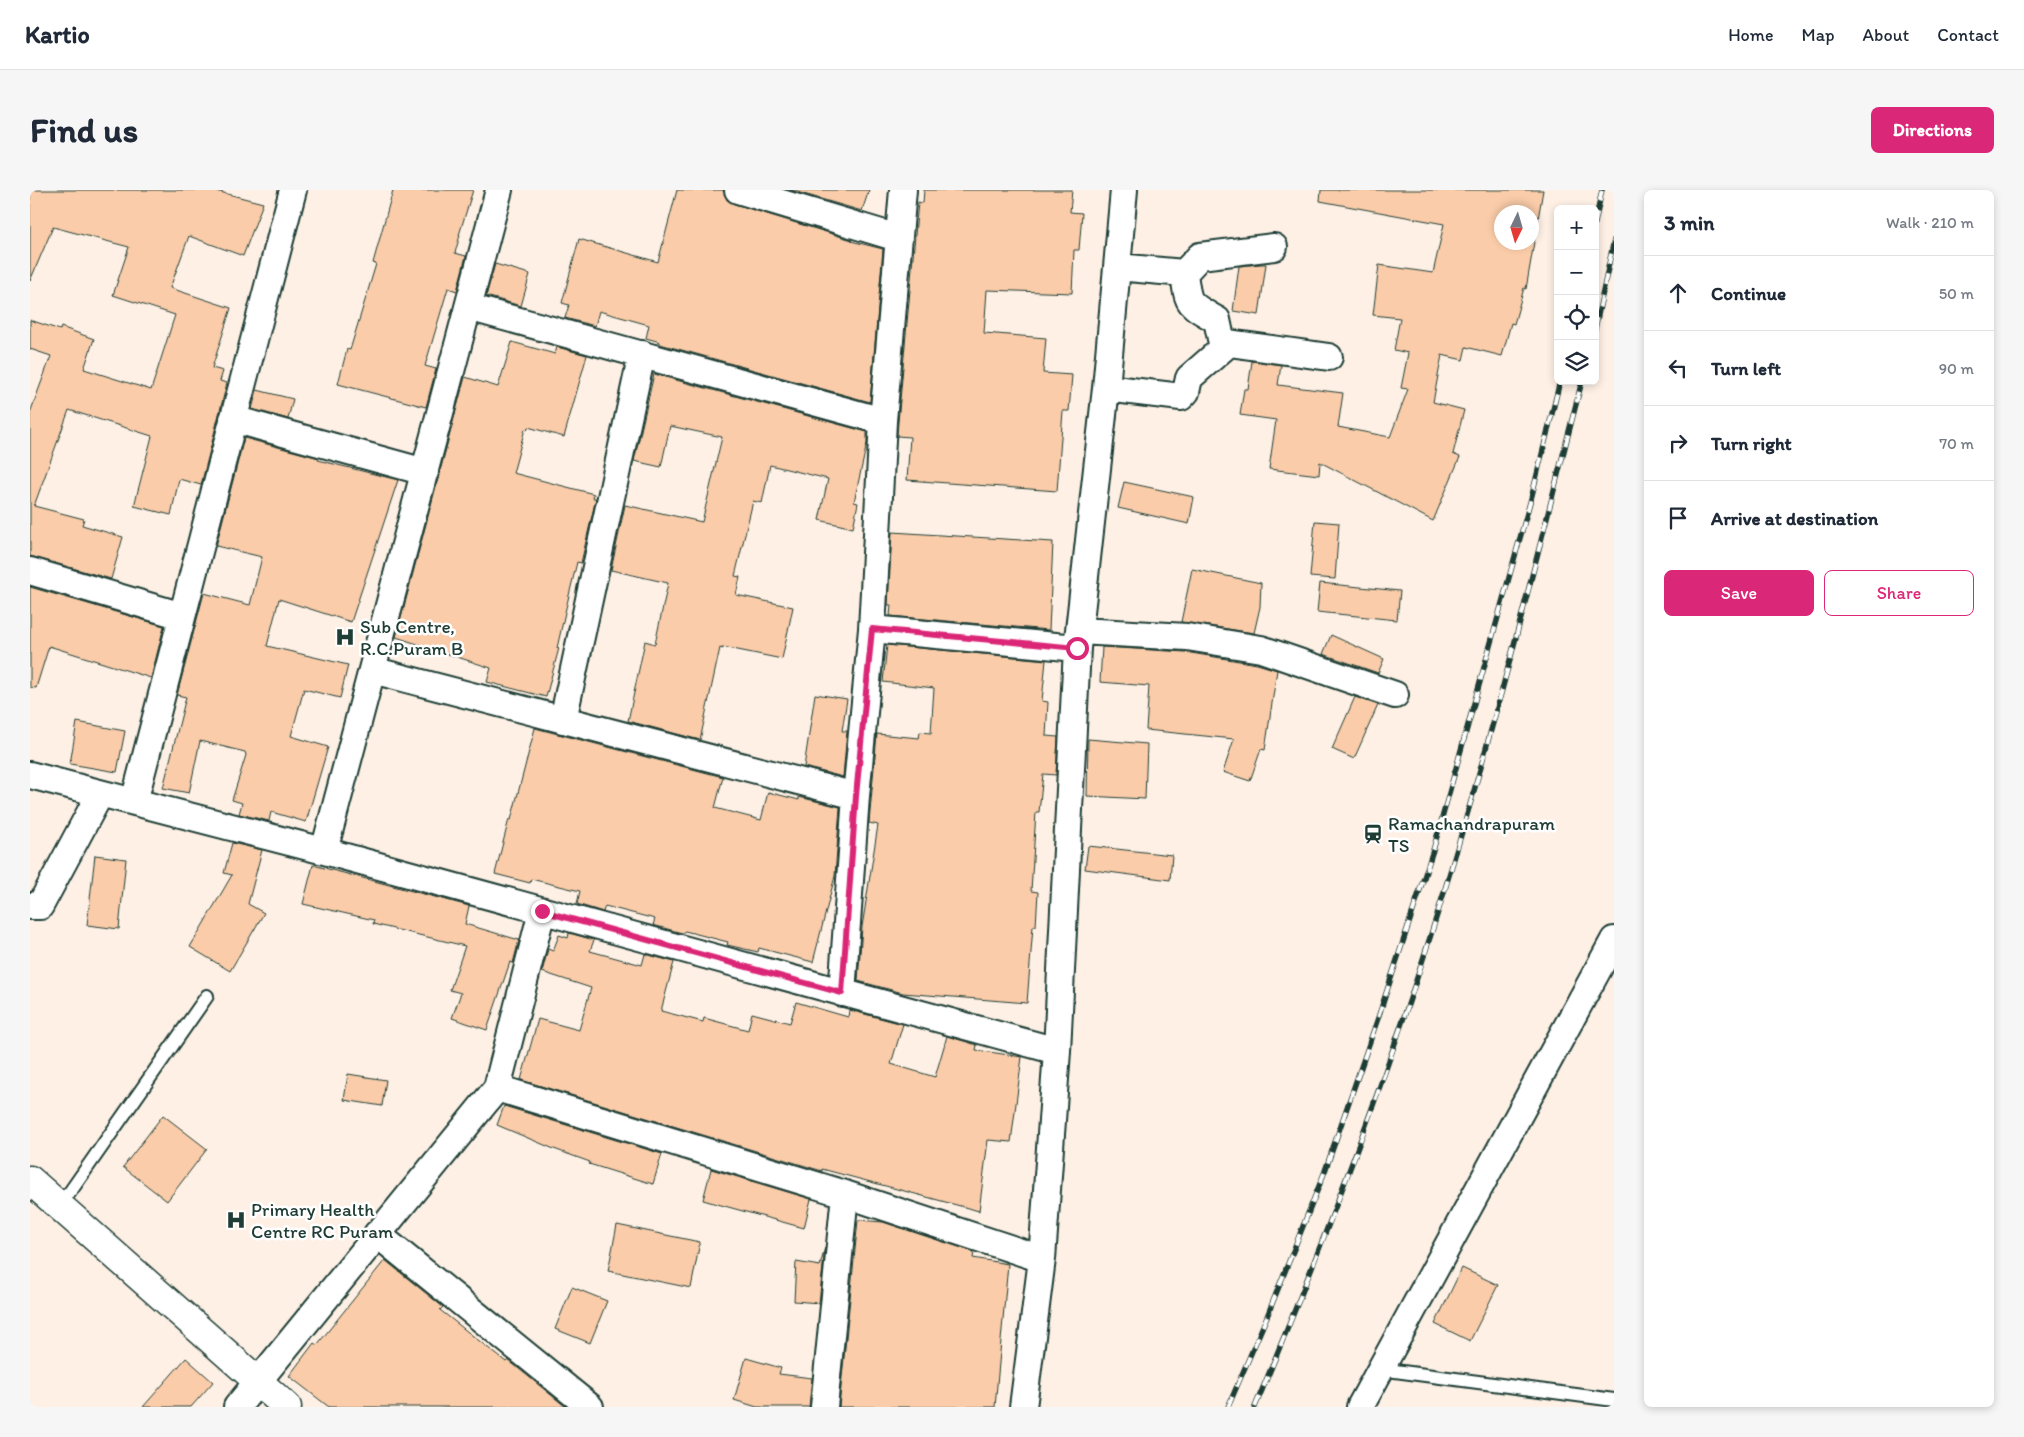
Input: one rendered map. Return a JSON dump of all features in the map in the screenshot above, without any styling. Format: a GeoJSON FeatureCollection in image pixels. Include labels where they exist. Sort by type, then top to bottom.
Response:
{"type":"FeatureCollection","features":[{"type":"Feature","properties":{"kind":"street"},"geometry":{"type":"LineString","coordinates":[[134,802],[293,190]]}},
{"type":"Feature","properties":{"kind":"street"},"geometry":{"type":"LineString","coordinates":[[324,851],[499,190]]}},
{"type":"Feature","properties":{"kind":"street"},"geometry":{"type":"LineString","coordinates":[[738,190],[898,238]]}},
{"type":"Feature","properties":{"kind":"street"},"geometry":{"type":"LineString","coordinates":[[842,993],[856,796],[872,629],[883,422],[903,190]]}},
{"type":"Feature","properties":{"kind":"street"},"geometry":{"type":"LineString","coordinates":[[1023,1407],[1042,1258],[1057,1051],[1078,639],[1106,388],[1124,190]]}},
{"type":"Feature","properties":{"kind":"street"},"geometry":{"type":"LineString","coordinates":[[1184,273],[1200,256],[1274,248]]}},
{"type":"Feature","properties":{"kind":"street"},"geometry":{"type":"LineString","coordinates":[[1117,267],[1184,273]]}},
{"type":"Feature","properties":{"kind":"street"},"geometry":{"type":"LineString","coordinates":[[1184,273],[1187,298],[1194,307],[1217,320],[1223,348]]}},
{"type":"Feature","properties":{"kind":"street"},"geometry":{"type":"LineString","coordinates":[[468,307],[883,422]]}},
{"type":"Feature","properties":{"kind":"street"},"geometry":{"type":"LineString","coordinates":[[1106,388],[1181,397],[1186,392],[1189,378],[1229,343],[1329,357]]}},
{"type":"Feature","properties":{"kind":"street"},"geometry":{"type":"LineString","coordinates":[[563,720],[642,354]]}},
{"type":"Feature","properties":{"kind":"street"},"geometry":{"type":"LineString","coordinates":[[233,419],[424,472]]}},
{"type":"Feature","properties":{"kind":"street"},"geometry":{"type":"LineString","coordinates":[[30,571],[182,616]]}},
{"type":"Feature","properties":{"kind":"street"},"geometry":{"type":"LineString","coordinates":[[872,629],[1078,639],[1187,637],[1261,649],[1395,695]]}},
{"type":"Feature","properties":{"kind":"street"},"geometry":{"type":"LineString","coordinates":[[372,670],[856,796]]}},
{"type":"Feature","properties":{"kind":"street"},"geometry":{"type":"LineString","coordinates":[[30,775],[324,851],[1057,1051]]}},
{"type":"Feature","properties":{"kind":"street"},"geometry":{"type":"LineString","coordinates":[[30,906],[40,906],[100,794]]}},
{"type":"Feature","properties":{"kind":"street"},"geometry":{"type":"LineString","coordinates":[[237,1407],[497,1088],[542,911]]}},
{"type":"Feature","properties":{"kind":"street"},"geometry":{"type":"LineString","coordinates":[[1360,1407],[1614,940]]}},
{"type":"Feature","properties":{"kind":"street"},"geometry":{"type":"LineString","coordinates":[[497,1088],[845,1194],[1042,1258]]}},
{"type":"Feature","properties":{"kind":"street"},"geometry":{"type":"LineString","coordinates":[[30,1180],[287,1407]]}},
{"type":"Feature","properties":{"kind":"street"},"geometry":{"type":"LineString","coordinates":[[824,1407],[845,1194]]}},
{"type":"Feature","properties":{"kind":"street"},"geometry":{"type":"LineString","coordinates":[[378,1234],[590,1407]]}},
{"type":"Feature","properties":{"kind":"lane"},"geometry":{"type":"LineString","coordinates":[[58,1204],[70,1192],[207,996]]}},
{"type":"Feature","properties":{"kind":"lane"},"geometry":{"type":"LineString","coordinates":[[1380,1369],[1614,1400]]}},
{"type":"Feature","properties":{"kind":"building"},"geometry":{"type":"Polygon","coordinates":[[[30,190],[212,190],[263,203],[243,256],[189,236],[170,288],[231,308],[212,368],[223,371],[220,381],[227,383],[201,485],[179,479],[171,515],[134,506],[152,436],[69,410],[34,506],[84,519],[82,525],[123,537],[111,579],[30,556],[30,413],[51,356],[30,349],[30,320],[60,330],[61,327],[94,339],[84,369],[151,390],[175,315],[113,295],[129,247],[53,227],[30,281],[30,190]]]}},
{"type":"Feature","properties":{"kind":"building"},"geometry":{"type":"Polygon","coordinates":[[[393,190],[473,190],[455,253],[466,256],[457,291],[448,288],[425,366],[436,369],[426,407],[338,384],[347,349],[350,350],[376,264],[373,263],[393,190]]]}},
{"type":"Feature","properties":{"kind":"building"},"geometry":{"type":"Polygon","coordinates":[[[677,190],[723,190],[727,200],[734,204],[851,241],[883,249],[870,402],[660,344],[660,342],[646,338],[649,325],[599,311],[595,326],[565,318],[569,305],[562,303],[579,239],[658,262],[677,190]]]}},
{"type":"Feature","properties":{"kind":"building"},"geometry":{"type":"Polygon","coordinates":[[[790,190],[869,190],[862,211],[790,190]]]}},
{"type":"Feature","properties":{"kind":"building"},"geometry":{"type":"Polygon","coordinates":[[[924,190],[1072,190],[1070,212],[1082,213],[1079,250],[1074,250],[1072,293],[987,290],[984,333],[1046,338],[1043,373],[1072,375],[1069,411],[1063,411],[1057,491],[907,480],[910,437],[897,436],[918,202],[923,203],[924,190]]]}},
{"type":"Feature","properties":{"kind":"building"},"geometry":{"type":"Polygon","coordinates":[[[1321,190],[1543,190],[1539,213],[1539,205],[1494,205],[1494,250],[1533,250],[1526,289],[1524,288],[1514,324],[1511,323],[1502,356],[1466,347],[1463,360],[1442,355],[1433,402],[1464,410],[1453,454],[1460,457],[1433,521],[1320,462],[1319,475],[1269,469],[1276,420],[1240,415],[1244,389],[1248,389],[1252,361],[1281,365],[1278,385],[1343,393],[1338,427],[1390,437],[1408,389],[1401,388],[1408,353],[1394,350],[1400,318],[1373,315],[1379,265],[1433,273],[1444,224],[1320,201],[1321,190]]]}},
{"type":"Feature","properties":{"kind":"building"},"geometry":{"type":"Polygon","coordinates":[[[495,264],[530,274],[521,306],[486,296],[495,264]]]}},
{"type":"Feature","properties":{"kind":"building"},"geometry":{"type":"Polygon","coordinates":[[[1266,264],[1259,315],[1233,311],[1239,266],[1266,264]]]}},
{"type":"Feature","properties":{"kind":"building"},"geometry":{"type":"Polygon","coordinates":[[[512,342],[555,354],[557,347],[587,355],[564,437],[528,427],[527,430],[525,429],[513,473],[594,494],[593,498],[596,498],[581,563],[577,562],[557,648],[559,648],[546,697],[487,682],[491,668],[396,637],[465,377],[498,387],[512,342]]]}},
{"type":"Feature","properties":{"kind":"building"},"geometry":{"type":"Polygon","coordinates":[[[654,374],[867,432],[867,443],[854,502],[858,503],[853,528],[819,520],[828,479],[770,465],[762,503],[753,501],[735,576],[740,577],[736,595],[793,607],[782,659],[723,647],[723,649],[720,648],[700,740],[628,721],[645,641],[655,644],[668,583],[611,570],[625,505],[702,522],[722,437],[670,426],[661,467],[634,461],[654,374]]]}},
{"type":"Feature","properties":{"kind":"building"},"geometry":{"type":"Polygon","coordinates":[[[257,390],[293,399],[288,419],[252,409],[257,390]]]}},
{"type":"Feature","properties":{"kind":"building"},"geometry":{"type":"Polygon","coordinates":[[[244,438],[319,458],[318,460],[398,480],[351,622],[279,599],[267,646],[348,665],[340,698],[304,689],[291,736],[328,747],[306,822],[271,812],[269,821],[239,814],[242,803],[232,800],[246,755],[245,752],[200,741],[189,793],[163,788],[186,697],[177,695],[204,593],[250,605],[262,557],[216,546],[244,438]]]}},
{"type":"Feature","properties":{"kind":"building"},"geometry":{"type":"Polygon","coordinates":[[[1124,482],[1194,497],[1189,524],[1118,508],[1124,482]]]}},
{"type":"Feature","properties":{"kind":"building"},"geometry":{"type":"Polygon","coordinates":[[[1315,521],[1339,523],[1335,579],[1310,577],[1315,521]]]}},
{"type":"Feature","properties":{"kind":"building"},"geometry":{"type":"Polygon","coordinates":[[[892,532],[1053,542],[1049,630],[890,616],[891,605],[888,605],[892,532]]]}},
{"type":"Feature","properties":{"kind":"building"},"geometry":{"type":"Polygon","coordinates":[[[1192,569],[1261,583],[1260,607],[1254,633],[1181,622],[1192,569]]]}},
{"type":"Feature","properties":{"kind":"building"},"geometry":{"type":"Polygon","coordinates":[[[1320,583],[1400,591],[1397,620],[1317,612],[1320,583]]]}},
{"type":"Feature","properties":{"kind":"building"},"geometry":{"type":"Polygon","coordinates":[[[30,587],[164,626],[151,678],[49,646],[36,688],[30,687],[30,587]]]}},
{"type":"Feature","properties":{"kind":"building"},"geometry":{"type":"Polygon","coordinates":[[[1331,635],[1384,659],[1378,673],[1323,654],[1331,635]]]}},
{"type":"Feature","properties":{"kind":"building"},"geometry":{"type":"Polygon","coordinates":[[[887,645],[1046,660],[1042,701],[1048,702],[1046,736],[1058,737],[1056,775],[1043,774],[1039,812],[1036,812],[1031,891],[1038,892],[1036,926],[1033,926],[1027,1003],[903,993],[858,981],[862,927],[878,825],[869,823],[877,734],[919,738],[920,732],[931,733],[934,688],[883,682],[887,645]]]}},
{"type":"Feature","properties":{"kind":"building"},"geometry":{"type":"Polygon","coordinates":[[[1102,647],[1185,652],[1257,664],[1277,670],[1265,750],[1261,749],[1250,781],[1223,772],[1234,739],[1146,730],[1149,686],[1100,682],[1102,647]]]}},
{"type":"Feature","properties":{"kind":"building"},"geometry":{"type":"Polygon","coordinates":[[[815,694],[847,699],[842,731],[847,731],[843,777],[804,767],[815,694]]]}},
{"type":"Feature","properties":{"kind":"building"},"geometry":{"type":"Polygon","coordinates":[[[1355,697],[1378,705],[1354,759],[1332,749],[1355,697]]]}},
{"type":"Feature","properties":{"kind":"building"},"geometry":{"type":"Polygon","coordinates":[[[77,722],[125,731],[117,772],[70,764],[77,722]]]}},
{"type":"Feature","properties":{"kind":"building"},"geometry":{"type":"Polygon","coordinates":[[[535,728],[723,777],[715,808],[761,820],[768,792],[799,800],[799,797],[840,807],[835,876],[813,962],[759,948],[758,952],[727,945],[728,942],[685,931],[682,933],[653,925],[655,919],[605,906],[603,912],[577,904],[580,891],[531,879],[530,883],[495,874],[535,728]]]}},
{"type":"Feature","properties":{"kind":"building"},"geometry":{"type":"Polygon","coordinates":[[[1088,739],[1147,744],[1145,799],[1087,796],[1088,739]]]}},
{"type":"Feature","properties":{"kind":"building"},"geometry":{"type":"Polygon","coordinates":[[[232,843],[262,850],[248,904],[264,913],[230,971],[190,947],[232,875],[224,873],[232,843]]]}},
{"type":"Feature","properties":{"kind":"building"},"geometry":{"type":"Polygon","coordinates":[[[1088,846],[1172,855],[1170,880],[1085,869],[1088,846]]]}},
{"type":"Feature","properties":{"kind":"building"},"geometry":{"type":"Polygon","coordinates":[[[95,855],[126,859],[119,929],[87,925],[95,855]]]}},
{"type":"Feature","properties":{"kind":"building"},"geometry":{"type":"Polygon","coordinates":[[[313,865],[469,906],[465,924],[519,940],[513,963],[510,962],[487,1030],[452,1018],[461,993],[450,990],[465,946],[373,924],[374,920],[303,904],[313,865]]]}},
{"type":"Feature","properties":{"kind":"building"},"geometry":{"type":"Polygon","coordinates":[[[569,933],[594,940],[590,951],[642,965],[645,954],[674,962],[661,1011],[703,1022],[704,1018],[748,1030],[752,1013],[790,1023],[796,1002],[848,1017],[849,1010],[903,1024],[891,1064],[935,1077],[947,1036],[977,1045],[976,1050],[1022,1057],[1011,1142],[988,1140],[979,1211],[822,1169],[822,1171],[521,1080],[538,1019],[579,1030],[591,988],[542,972],[548,949],[553,951],[559,935],[568,938],[569,933]]]}},
{"type":"Feature","properties":{"kind":"building"},"geometry":{"type":"Polygon","coordinates":[[[348,1074],[386,1080],[382,1106],[344,1100],[348,1074]]]}},
{"type":"Feature","properties":{"kind":"building"},"geometry":{"type":"Polygon","coordinates":[[[504,1106],[662,1154],[653,1184],[589,1164],[590,1162],[497,1125],[504,1106]]]}},
{"type":"Feature","properties":{"kind":"building"},"geometry":{"type":"Polygon","coordinates":[[[163,1115],[207,1149],[167,1201],[123,1167],[163,1115]]]}},
{"type":"Feature","properties":{"kind":"building"},"geometry":{"type":"Polygon","coordinates":[[[711,1169],[811,1199],[804,1228],[703,1200],[711,1169]]]}},
{"type":"Feature","properties":{"kind":"building"},"geometry":{"type":"Polygon","coordinates":[[[858,1220],[883,1222],[974,1252],[973,1258],[1008,1264],[995,1407],[839,1407],[858,1220]]]}},
{"type":"Feature","properties":{"kind":"building"},"geometry":{"type":"Polygon","coordinates":[[[617,1225],[700,1242],[691,1288],[608,1271],[617,1225]]]}},
{"type":"Feature","properties":{"kind":"building"},"geometry":{"type":"Polygon","coordinates":[[[825,1247],[819,1303],[794,1301],[796,1262],[820,1266],[825,1247]]]}},
{"type":"Feature","properties":{"kind":"building"},"geometry":{"type":"Polygon","coordinates":[[[385,1260],[443,1307],[440,1310],[506,1362],[508,1360],[566,1407],[329,1407],[289,1376],[314,1343],[317,1345],[385,1260]]]}},
{"type":"Feature","properties":{"kind":"building"},"geometry":{"type":"Polygon","coordinates":[[[1462,1268],[1498,1285],[1470,1341],[1435,1324],[1462,1268]]]}},
{"type":"Feature","properties":{"kind":"building"},"geometry":{"type":"Polygon","coordinates":[[[572,1287],[607,1301],[590,1343],[555,1329],[572,1287]]]}},
{"type":"Feature","properties":{"kind":"building"},"geometry":{"type":"Polygon","coordinates":[[[186,1358],[213,1382],[191,1407],[143,1407],[186,1358]]]}},
{"type":"Feature","properties":{"kind":"building"},"geometry":{"type":"Polygon","coordinates":[[[746,1358],[781,1368],[779,1374],[812,1378],[809,1407],[757,1407],[734,1400],[746,1358]]]}},
{"type":"Feature","properties":{"kind":"railway"},"geometry":{"type":"LineString","coordinates":[[1599,205],[1602,190]]}},
{"type":"Feature","properties":{"kind":"railway"},"geometry":{"type":"LineString","coordinates":[[1599,310],[1614,240]]}},
{"type":"Feature","properties":{"kind":"railway"},"geometry":{"type":"LineString","coordinates":[[1228,1407],[1268,1314],[1325,1171],[1434,847],[1532,495],[1559,385]]}},
{"type":"Feature","properties":{"kind":"railway"},"geometry":{"type":"LineString","coordinates":[[1255,1407],[1337,1202],[1388,1063],[1435,923],[1490,735],[1581,385]]}},
{"type":"Feature","properties":{"kind":"place","name":"Sub Centre, R.C.Puram B"},"geometry":{"type":"Point","coordinates":[345,637]}},
{"type":"Feature","properties":{"kind":"place","name":"Ramachandrapuram TS"},"geometry":{"type":"Point","coordinates":[1373,834]}},
{"type":"Feature","properties":{"kind":"place","name":"Primary Health Centre RC Puram"},"geometry":{"type":"Point","coordinates":[236,1220]}},
{"type":"Feature","properties":{"kind":"route"},"geometry":{"type":"LineString","coordinates":[[542,911],[842,993],[856,796],[872,629],[1077,648]]}}]}
